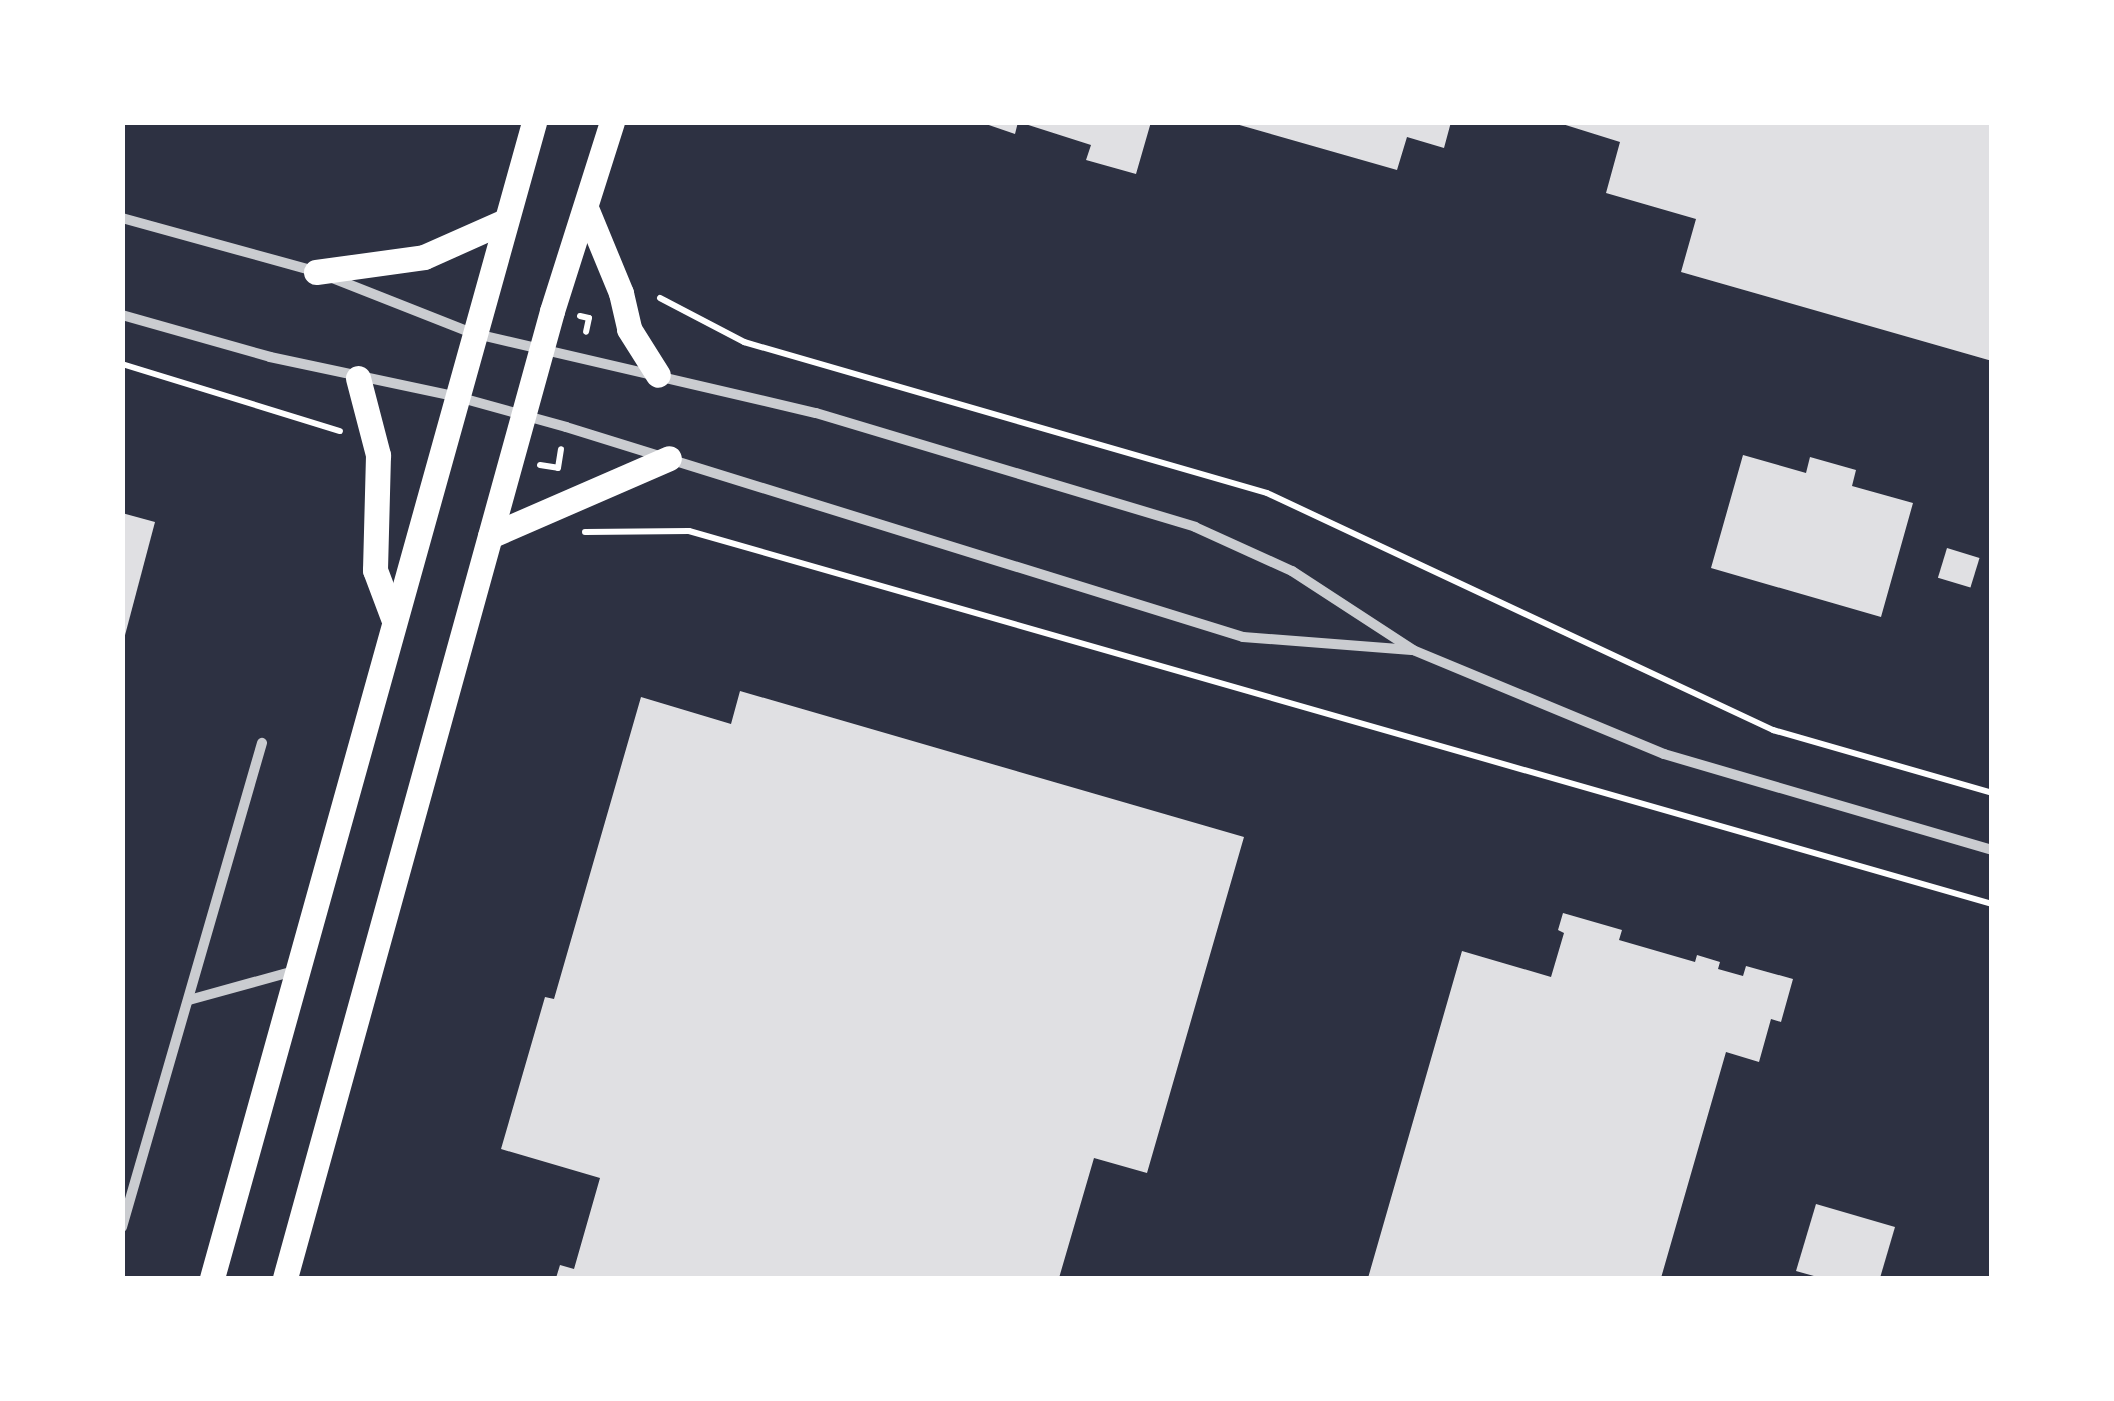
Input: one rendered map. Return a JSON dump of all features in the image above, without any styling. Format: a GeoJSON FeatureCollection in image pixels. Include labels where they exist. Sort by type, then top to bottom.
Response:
{"type":"FeatureCollection","features":[{"type":"Feature","properties":{"kind":"main road"},"geometry":{"type":"LineString","coordinates":[[212,1278],[392,618],[534,122]]}},
{"type":"Feature","properties":{"kind":"main road"},"geometry":{"type":"LineString","coordinates":[[286,1278],[541,348],[612,122]]}},
{"type":"Feature","properties":{"kind":"main road"},"geometry":{"type":"LineString","coordinates":[[586,208],[621,293],[629,328],[658,375]]}},
{"type":"Feature","properties":{"kind":"main road"},"geometry":{"type":"LineString","coordinates":[[316,272],[424,257],[505,221]]}},
{"type":"Feature","properties":{"kind":"main road"},"geometry":{"type":"LineString","coordinates":[[358,378],[378,455],[374,570],[392,618]]}},
{"type":"Feature","properties":{"kind":"main road"},"geometry":{"type":"LineString","coordinates":[[490,536],[669,458]]}},
{"type":"Feature","properties":{"kind":"street"},"geometry":{"type":"LineString","coordinates":[[122,218],[316,272],[472,333],[816,413],[1195,527],[1292,571],[1412,650],[1664,754],[1992,850]]}},
{"type":"Feature","properties":{"kind":"street"},"geometry":{"type":"LineString","coordinates":[[122,315],[358,378],[458,397],[523,415],[1243,637],[1412,650]]}},
{"type":"Feature","properties":{"kind":"street"},"geometry":{"type":"LineString","coordinates":[[122,1227],[262,743]]}},
{"type":"Feature","properties":{"kind":"street"},"geometry":{"type":"LineString","coordinates":[[189,1000],[298,970]]}},
{"type":"Feature","properties":{"kind":"path"},"geometry":{"type":"LineString","coordinates":[[660,298],[744,342],[1267,493],[1773,730],[1992,792]]}},
{"type":"Feature","properties":{"kind":"path"},"geometry":{"type":"LineString","coordinates":[[122,364],[310,418],[346,434]]}},
{"type":"Feature","properties":{"kind":"path"},"geometry":{"type":"LineString","coordinates":[[534,464],[558,468],[563,440]]}},
{"type":"Feature","properties":{"kind":"path"},"geometry":{"type":"LineString","coordinates":[[574,532],[689,531],[1992,904]]}},
{"type":"Feature","properties":{"kind":"building"},"geometry":{"type":"Polygon","coordinates":[[[980,122],[1018,122],[1015,134],[980,122]]]}},
{"type":"Feature","properties":{"kind":"building"},"geometry":{"type":"Polygon","coordinates":[[[1019,122],[1151,122],[1136,174],[1086,160],[1091,145],[1019,122]]]}},
{"type":"Feature","properties":{"kind":"building"},"geometry":{"type":"Polygon","coordinates":[[[1451,122],[1444,148],[1407,137],[1397,170],[1236,124],[1451,122]]]}},
{"type":"Feature","properties":{"kind":"building"},"geometry":{"type":"Polygon","coordinates":[[[1556,122],[1992,122],[1992,361],[1681,272],[1696,219],[1606,193],[1620,142],[1556,122]]]}},
{"type":"Feature","properties":{"kind":"building"},"geometry":{"type":"Polygon","coordinates":[[[1743,455],[1806,473],[1810,457],[1856,470],[1852,486],[1913,503],[1881,617],[1711,568],[1743,455]]]}},
{"type":"Feature","properties":{"kind":"building"},"geometry":{"type":"Polygon","coordinates":[[[122,513],[155,522],[124,639],[122,639],[122,513]]]}},
{"type":"Feature","properties":{"kind":"building"},"geometry":{"type":"Polygon","coordinates":[[[1947,548],[1980,558],[1970,588],[1938,578],[1947,548]]]}},
{"type":"Feature","properties":{"kind":"building"},"geometry":{"type":"Polygon","coordinates":[[[740,691],[1244,837],[1147,1173],[1094,1158],[1059,1278],[556,1278],[560,1265],[574,1269],[600,1178],[501,1149],[545,997],[554,999],[641,697],[731,724],[740,691]]]}},
{"type":"Feature","properties":{"kind":"building"},"geometry":{"type":"Polygon","coordinates":[[[1563,913],[1622,930],[1619,940],[1695,962],[1697,955],[1720,962],[1718,969],[1743,976],[1746,966],[1793,979],[1781,1022],[1771,1019],[1759,1062],[1726,1052],[1661,1278],[1368,1278],[1462,951],[1551,977],[1564,933],[1558,930],[1563,913]]]}},
{"type":"Feature","properties":{"kind":"building"},"geometry":{"type":"Polygon","coordinates":[[[1816,1204],[1895,1227],[1880,1278],[1821,1278],[1796,1271],[1816,1204]]]}}]}
